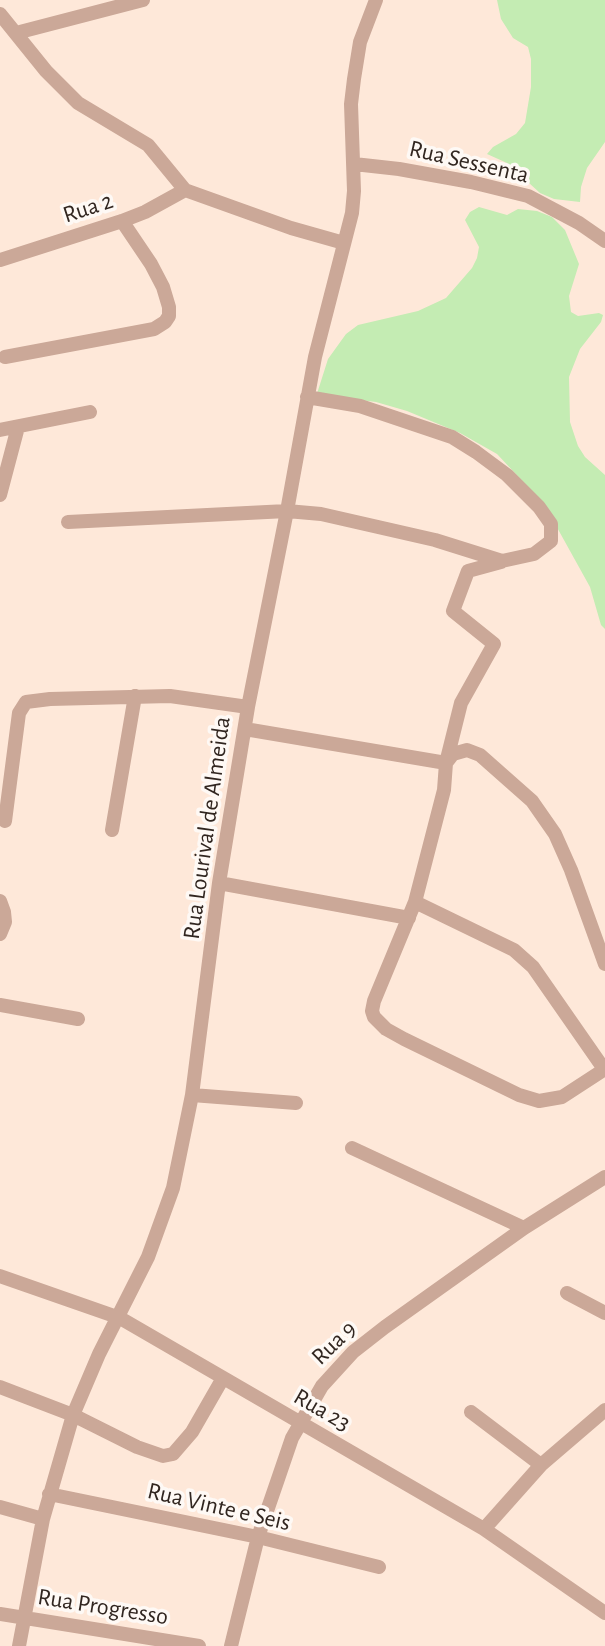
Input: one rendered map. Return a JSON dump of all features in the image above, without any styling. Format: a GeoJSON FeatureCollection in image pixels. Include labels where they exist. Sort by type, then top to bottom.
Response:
{"type":"FeatureCollection","features":[{"type":"Feature","properties":{"kind":"street"},"geometry":{"type":"LineString","coordinates":[[16,33],[143,0]]}},
{"type":"Feature","properties":{"kind":"street","name":"Rua Lourival de Almeida"},"geometry":{"type":"LineString","coordinates":[[19,1646],[43,1519],[73,1415],[99,1354],[120,1318],[149,1257],[173,1188],[192,1095],[219,883],[248,707],[315,358],[352,213],[354,164],[351,104],[360,42],[376,0]]}},
{"type":"Feature","properties":{"kind":"street"},"geometry":{"type":"LineString","coordinates":[[0,14],[46,71],[78,103],[148,145],[185,190],[291,228],[344,243]]}},
{"type":"Feature","properties":{"kind":"street","name":"Rua Sessenta"},"geometry":{"type":"LineString","coordinates":[[354,164],[471,182],[528,196],[579,223],[605,241]]}},
{"type":"Feature","properties":{"kind":"street","name":"Rua 2"},"geometry":{"type":"LineString","coordinates":[[0,260],[122,221],[185,190]]}},
{"type":"Feature","properties":{"kind":"street"},"geometry":{"type":"LineString","coordinates":[[5,358],[154,329],[165,323],[169,316],[169,307],[163,287],[122,221]]}},
{"type":"Feature","properties":{"kind":"street"},"geometry":{"type":"LineString","coordinates":[[307,397],[360,406],[452,437],[507,475],[539,507],[551,524],[553,532],[551,541],[534,554],[468,571],[453,611],[494,644],[461,703],[446,763],[444,790],[415,902],[372,1011],[377,1022],[386,1029],[519,1095],[539,1101],[562,1097],[605,1069],[533,967],[514,950],[415,902]]}},
{"type":"Feature","properties":{"kind":"street"},"geometry":{"type":"LineString","coordinates":[[0,430],[90,412]]}},
{"type":"Feature","properties":{"kind":"street"},"geometry":{"type":"LineString","coordinates":[[0,495],[18,427]]}},
{"type":"Feature","properties":{"kind":"street"},"geometry":{"type":"LineString","coordinates":[[68,522],[287,511],[321,514],[435,540],[506,561]]}},
{"type":"Feature","properties":{"kind":"street"},"geometry":{"type":"LineString","coordinates":[[112,830],[135,696]]}},
{"type":"Feature","properties":{"kind":"street"},"geometry":{"type":"LineString","coordinates":[[5,821],[19,713],[26,702],[170,696],[248,707]]}},
{"type":"Feature","properties":{"kind":"street"},"geometry":{"type":"LineString","coordinates":[[244,729],[446,763]]}},
{"type":"Feature","properties":{"kind":"street"},"geometry":{"type":"LineString","coordinates":[[446,763],[453,754],[472,751],[502,773],[532,801],[555,834],[605,964]]}},
{"type":"Feature","properties":{"kind":"street"},"geometry":{"type":"LineString","coordinates":[[219,883],[409,918]]}},
{"type":"Feature","properties":{"kind":"street"},"geometry":{"type":"LineString","coordinates":[[0,901],[5,922],[0,934]]}},
{"type":"Feature","properties":{"kind":"street"},"geometry":{"type":"LineString","coordinates":[[0,1005],[78,1019]]}},
{"type":"Feature","properties":{"kind":"street"},"geometry":{"type":"LineString","coordinates":[[192,1095],[296,1103]]}},
{"type":"Feature","properties":{"kind":"street"},"geometry":{"type":"LineString","coordinates":[[352,1148],[524,1228]]}},
{"type":"Feature","properties":{"kind":"street","name":"Rua 9"},"geometry":{"type":"LineString","coordinates":[[231,1646],[258,1537],[299,1424],[322,1386],[353,1352],[524,1228],[605,1177]]}},
{"type":"Feature","properties":{"kind":"street","name":"Rua 23"},"geometry":{"type":"LineString","coordinates":[[0,1276],[120,1318],[484,1529],[605,1614]]}},
{"type":"Feature","properties":{"kind":"street"},"geometry":{"type":"LineString","coordinates":[[567,1293],[605,1313]]}},
{"type":"Feature","properties":{"kind":"street"},"geometry":{"type":"LineString","coordinates":[[0,1387],[73,1415],[137,1447],[152,1453],[169,1455],[178,1449],[192,1432],[223,1378]]}},
{"type":"Feature","properties":{"kind":"street"},"geometry":{"type":"LineString","coordinates":[[484,1529],[541,1465],[605,1410]]}},
{"type":"Feature","properties":{"kind":"street"},"geometry":{"type":"LineString","coordinates":[[471,1412],[541,1465]]}},
{"type":"Feature","properties":{"kind":"street","name":"Rua Vinte e Seis"},"geometry":{"type":"LineString","coordinates":[[49,1494],[258,1537],[379,1567]]}},
{"type":"Feature","properties":{"kind":"street"},"geometry":{"type":"LineString","coordinates":[[0,1507],[43,1519]]}},
{"type":"Feature","properties":{"kind":"street","name":"Rua Progresso"},"geometry":{"type":"LineString","coordinates":[[0,1614],[199,1646]]}},
{"type":"Feature","properties":{"kind":"green space"},"geometry":{"type":"Polygon","coordinates":[[[497,0],[605,0],[605,142],[587,168],[580,202],[554,199],[540,193],[507,163],[487,154],[493,147],[516,134],[525,123],[531,87],[528,47],[513,38],[501,19],[497,0]]]}},
{"type":"Feature","properties":{"kind":"green space"},"geometry":{"type":"Polygon","coordinates":[[[479,207],[507,215],[518,209],[537,211],[552,217],[565,230],[579,264],[569,296],[571,312],[578,316],[599,313],[603,315],[601,322],[580,349],[569,377],[570,422],[578,446],[585,457],[605,475],[605,629],[601,625],[590,587],[544,504],[497,454],[460,433],[407,411],[376,402],[337,397],[315,400],[328,359],[346,334],[358,325],[418,311],[446,298],[472,268],[479,247],[465,220],[470,212],[479,207]]]}}]}
